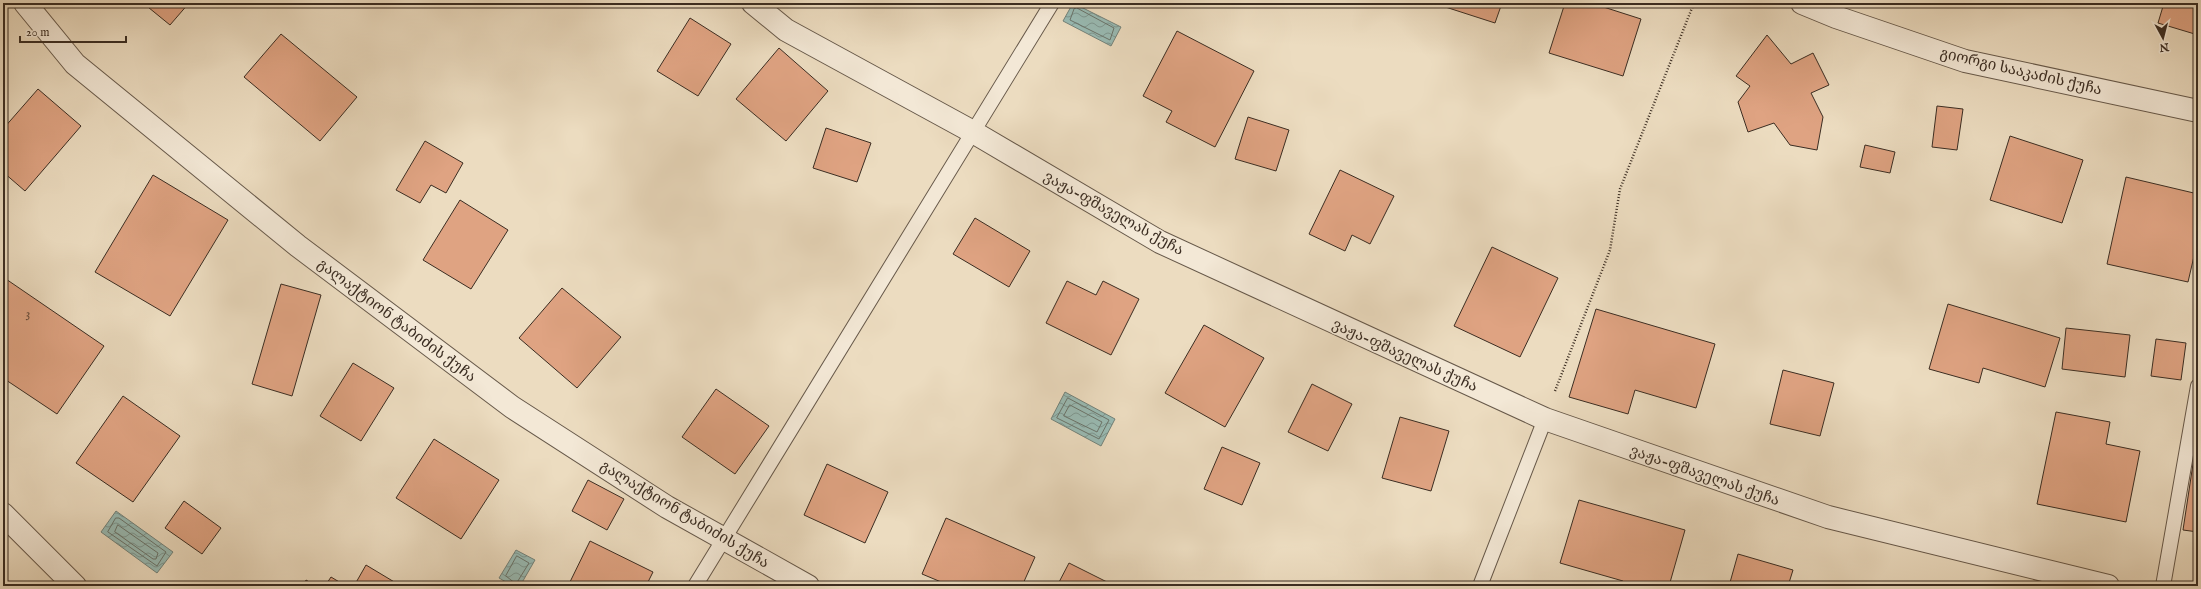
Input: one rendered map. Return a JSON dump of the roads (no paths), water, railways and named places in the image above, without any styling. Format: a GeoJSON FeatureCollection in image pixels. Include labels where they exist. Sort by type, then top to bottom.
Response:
{"type":"FeatureCollection","features":[{"type":"Feature","properties":{"kind":"street","name":"გალაქტიონ ტაბიძის ქუჩა"},"geometry":{"type":"LineString","coordinates":[[25,3],[75,64],[298,246],[512,407],[667,508],[808,586]]}},
{"type":"Feature","properties":{"kind":"street","name":"ვაჟა-ფშაველას ქუჩა"},"geometry":{"type":"LineString","coordinates":[[753,3],[786,30],[973,132],[1160,242],[1545,419],[1828,518],[2108,586]]}},
{"type":"Feature","properties":{"kind":"street","name":"გიორგი სააკაძის ქუჩა"},"geometry":{"type":"LineString","coordinates":[[1802,3],[1836,17],[1965,61],[2198,111]]}},
{"type":"Feature","properties":{"kind":"street"},"geometry":{"type":"LineString","coordinates":[[3,514],[75,586]]}},
{"type":"Feature","properties":{"kind":"lane"},"geometry":{"type":"LineString","coordinates":[[695,586],[1052,3]]}},
{"type":"Feature","properties":{"kind":"lane"},"geometry":{"type":"LineString","coordinates":[[2163,586],[2198,386]]}},
{"type":"Feature","properties":{"kind":"lane"},"geometry":{"type":"LineString","coordinates":[[1480,586],[1545,419]]}},
{"type":"Feature","properties":{"kind":"water"},"geometry":{"type":"Polygon","coordinates":[[[1073,3],[1121,27],[1111,46],[1063,21],[1073,3]]]}},
{"type":"Feature","properties":{"kind":"water"},"geometry":{"type":"Polygon","coordinates":[[[1065,392],[1115,419],[1101,446],[1051,419],[1065,392]]]}},
{"type":"Feature","properties":{"kind":"water"},"geometry":{"type":"Polygon","coordinates":[[[116,511],[173,552],[157,573],[101,532],[116,511]]]}},
{"type":"Feature","properties":{"kind":"water"},"geometry":{"type":"Polygon","coordinates":[[[516,550],[535,560],[520,586],[513,586],[499,578],[516,550]]]}}]}
